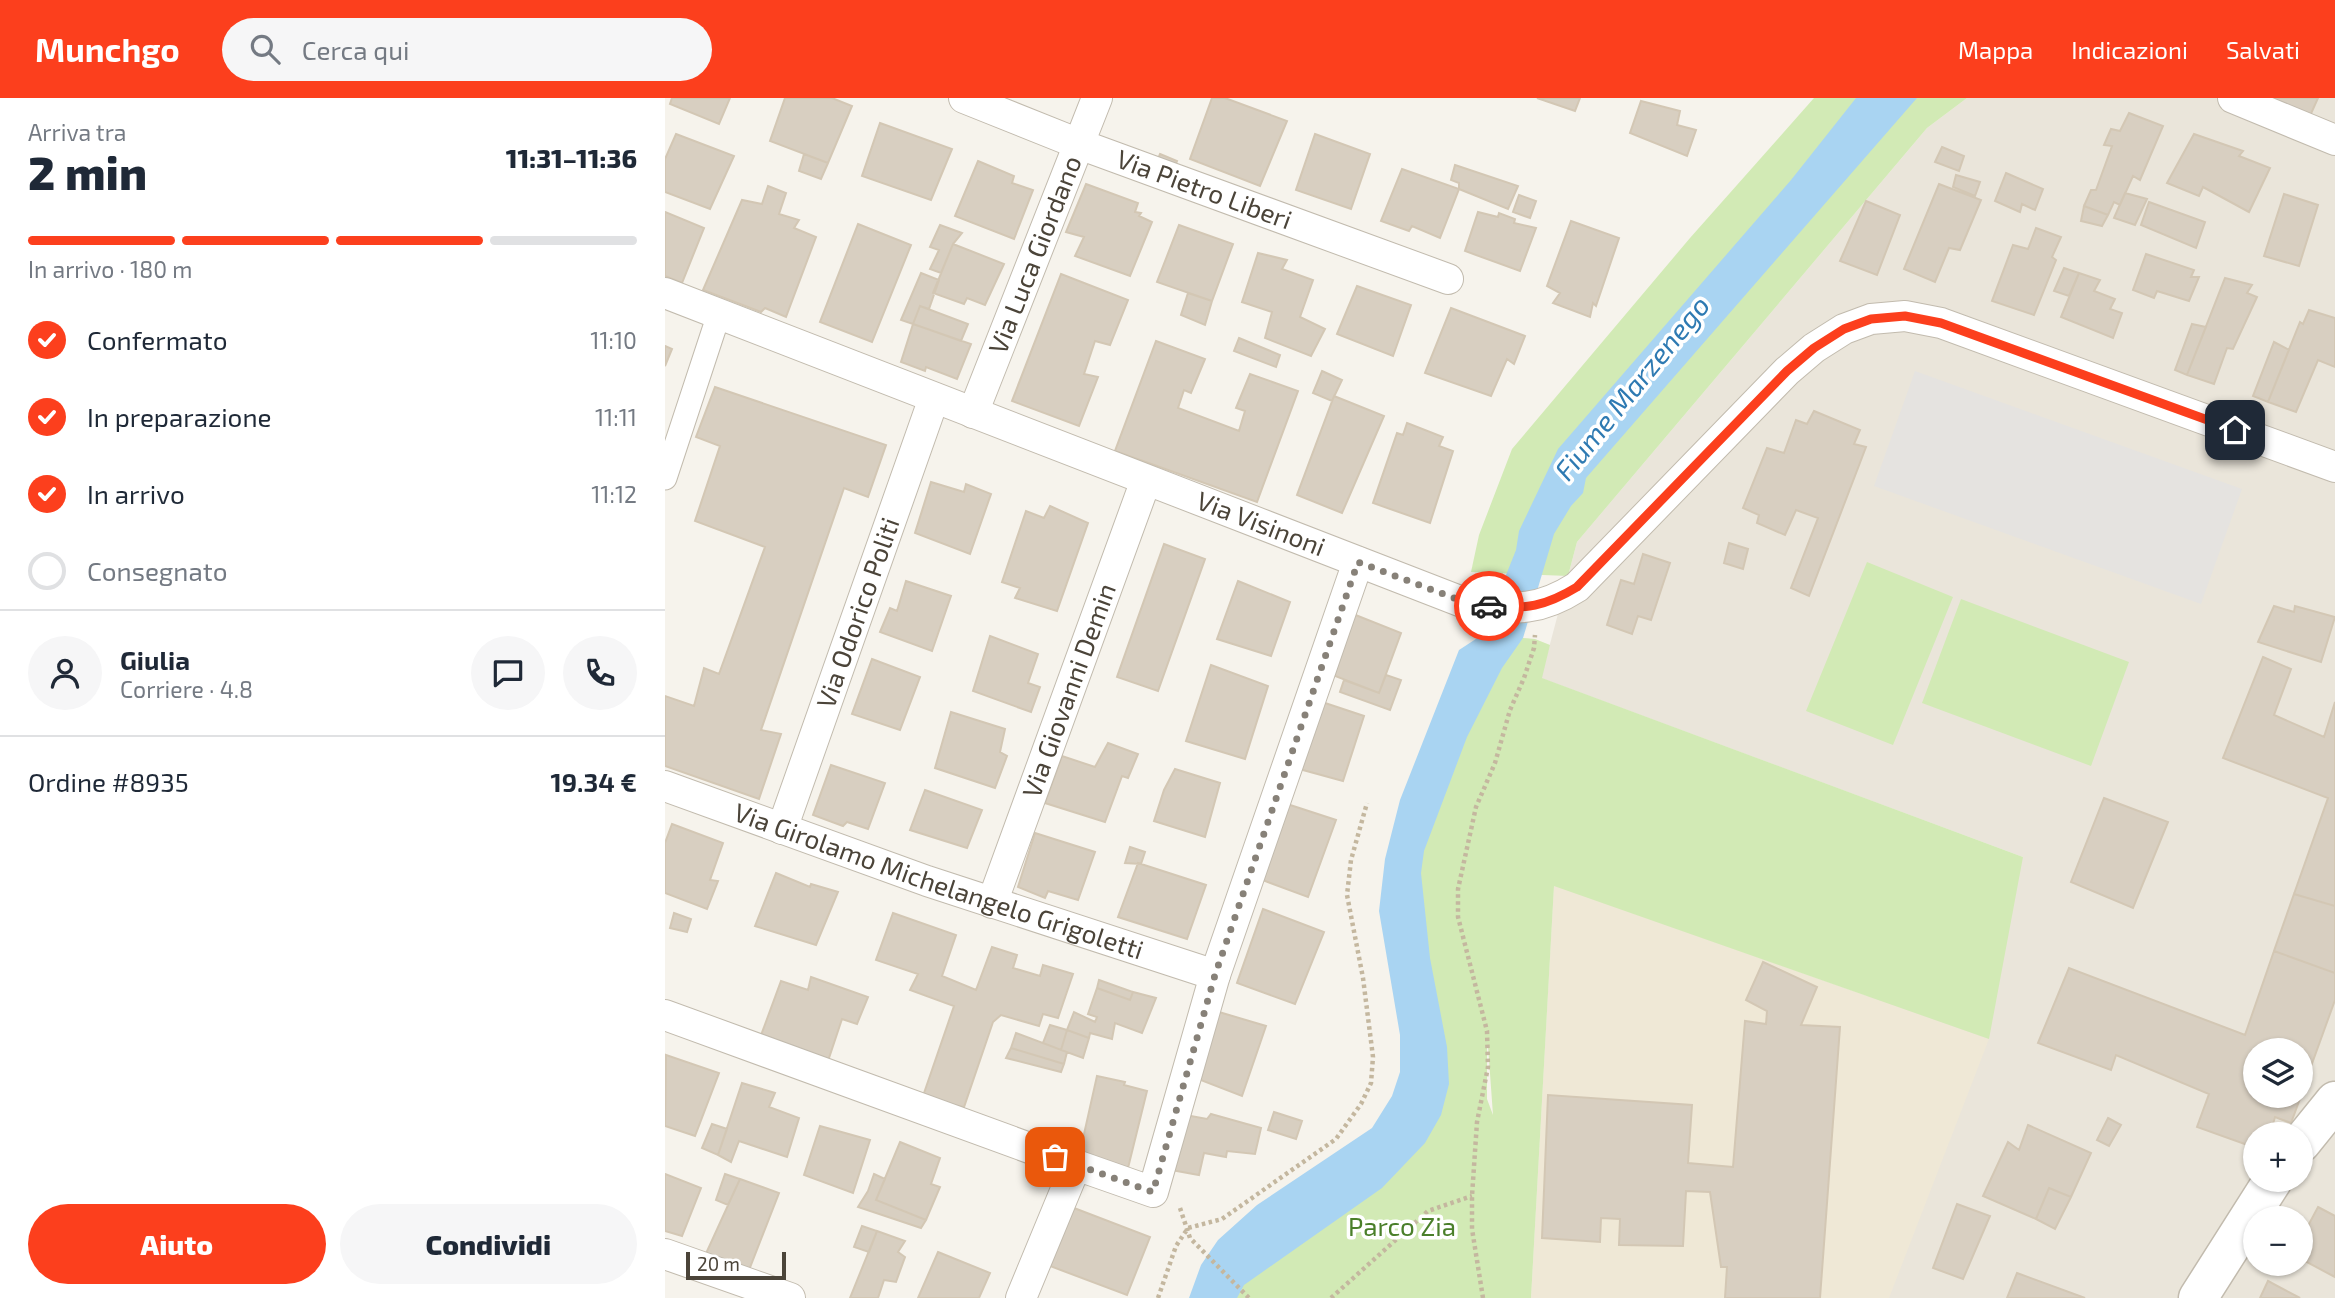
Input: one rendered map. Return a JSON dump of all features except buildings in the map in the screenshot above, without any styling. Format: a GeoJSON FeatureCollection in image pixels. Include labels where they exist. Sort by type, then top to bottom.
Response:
{"type":"FeatureCollection","features":[{"type":"Feature","properties":{"kind":"street","name":"Via Pietro Liberi"},"geometry":{"type":"LineString","coordinates":[[964,98],[1079,144],[1448,278]]}},
{"type":"Feature","properties":{"kind":"street","name":"Via Luca Giordano"},"geometry":{"type":"LineString","coordinates":[[973,412],[1097,98]]}},
{"type":"Feature","properties":{"kind":"street"},"geometry":{"type":"LineString","coordinates":[[2233,98],[2335,140]]}},
{"type":"Feature","properties":{"kind":"street","name":"Via Visinoni"},"geometry":{"type":"LineString","coordinates":[[665,293],[1442,595],[1470,604],[1504,608],[1552,602],[1577,587],[1787,371],[1844,329],[1871,319],[1905,316],[1952,327],[2335,467]]}},
{"type":"Feature","properties":{"kind":"street"},"geometry":{"type":"LineString","coordinates":[[665,478],[719,314]]}},
{"type":"Feature","properties":{"kind":"street","name":"Via Odorico Politi"},"geometry":{"type":"LineString","coordinates":[[782,829],[934,398]]}},
{"type":"Feature","properties":{"kind":"street","name":"Via Giovanni Demin"},"geometry":{"type":"LineString","coordinates":[[992,904],[1146,480]]}},
{"type":"Feature","properties":{"kind":"street"},"geometry":{"type":"LineString","coordinates":[[665,1015],[1153,1192],[1215,975],[1358,562]]}},
{"type":"Feature","properties":{"kind":"street","name":"Via Girolamo Michelangelo Grigoletti"},"geometry":{"type":"LineString","coordinates":[[665,786],[992,904],[1215,975]]}},
{"type":"Feature","properties":{"kind":"street"},"geometry":{"type":"LineString","coordinates":[[2313,1128],[2335,1101]]}},
{"type":"Feature","properties":{"kind":"street"},"geometry":{"type":"LineString","coordinates":[[1021,1298],[1076,1165]]}},
{"type":"Feature","properties":{"kind":"street"},"geometry":{"type":"LineString","coordinates":[[2198,1298],[2265,1192]]}},
{"type":"Feature","properties":{"kind":"street"},"geometry":{"type":"LineString","coordinates":[[665,1254],[790,1298]]}},
{"type":"Feature","properties":{"kind":"path"},"geometry":{"type":"LineString","coordinates":[[1483,1298],[1475,1256],[1472,1196],[1477,1122],[1488,1067],[1487,1031],[1458,917],[1458,889],[1476,807],[1495,763],[1510,710],[1534,648],[1535,606]]}},
{"type":"Feature","properties":{"kind":"path"},"geometry":{"type":"LineString","coordinates":[[1158,1298],[1176,1246],[1188,1228],[1222,1219],[1336,1139],[1361,1104],[1371,1083],[1373,1057],[1363,978],[1347,895],[1351,860],[1367,803]]}},
{"type":"Feature","properties":{"kind":"path"},"geometry":{"type":"LineString","coordinates":[[1331,1298],[1428,1211],[1472,1196]]}},
{"type":"Feature","properties":{"kind":"path"},"geometry":{"type":"LineString","coordinates":[[1190,1238],[1249,1298]]}},
{"type":"Feature","properties":{"kind":"shaded area"},"geometry":{"type":"Polygon","coordinates":[[[1967,98],[2335,98],[2335,1298],[1531,1298],[2023,857],[1541,678],[1577,542],[1927,128],[1967,98]]]}},
{"type":"Feature","properties":{"kind":"shaded area"},"geometry":{"type":"Polygon","coordinates":[[[1915,371],[2242,489],[2201,604],[1874,486],[1915,371]]]}},
{"type":"Feature","properties":{"kind":"shaded area"},"geometry":{"type":"Polygon","coordinates":[[[1554,885],[1989,1039],[1889,1298],[1531,1298],[1554,885]]]}},
{"type":"Feature","properties":{"kind":"green space"},"geometry":{"type":"Polygon","coordinates":[[[1814,98],[1967,98],[1927,128],[1577,542],[1568,576],[1471,572],[1479,535],[1512,449],[1690,238],[1814,98]]]}},
{"type":"Feature","properties":{"kind":"green space"},"geometry":{"type":"Polygon","coordinates":[[[1867,562],[1953,597],[1893,745],[1806,711],[1867,562]]]}},
{"type":"Feature","properties":{"kind":"green space"},"geometry":{"type":"Polygon","coordinates":[[[1961,599],[2129,662],[2091,766],[1922,703],[1961,599]]]}},
{"type":"Feature","properties":{"kind":"green space","name":"Parco Zia"},"geometry":{"type":"Polygon","coordinates":[[[1491,635],[1535,639],[1550,645],[1542,678],[2023,857],[1989,1039],[1554,886],[1531,1298],[1227,1298],[1403,1128],[1408,889],[1491,635]],[[1488,1046],[1487,1099],[1493,1115],[1488,1046]]]}},
{"type":"Feature","properties":{"kind":"water","name":"Fiume Marzenego"},"geometry":{"type":"Polygon","coordinates":[[[1856,98],[1917,98],[1586,478],[1583,493],[1571,506],[1554,534],[1523,638],[1502,668],[1467,737],[1424,851],[1421,873],[1430,958],[1447,1047],[1449,1084],[1441,1115],[1425,1143],[1382,1188],[1244,1285],[1237,1298],[1189,1298],[1201,1265],[1218,1240],[1257,1205],[1372,1128],[1392,1096],[1400,1072],[1400,1035],[1379,911],[1385,859],[1400,800],[1459,650],[1482,635],[1516,550],[1519,531],[1558,449],[1791,180],[1856,98]]]}},
{"type":"Feature","properties":{"kind":"way so far"},"geometry":{"type":"LineString","coordinates":[[1055,1157],[1153,1192],[1215,975],[1358,562],[1442,595],[1470,604],[1489,606]]}},
{"type":"Feature","properties":{"kind":"route"},"geometry":{"type":"LineString","coordinates":[[1489,606],[1535,606],[1552,602],[1577,587],[1787,371],[1814,348],[1844,329],[1871,319],[1905,316],[1941,323],[2235,430]]}}]}
